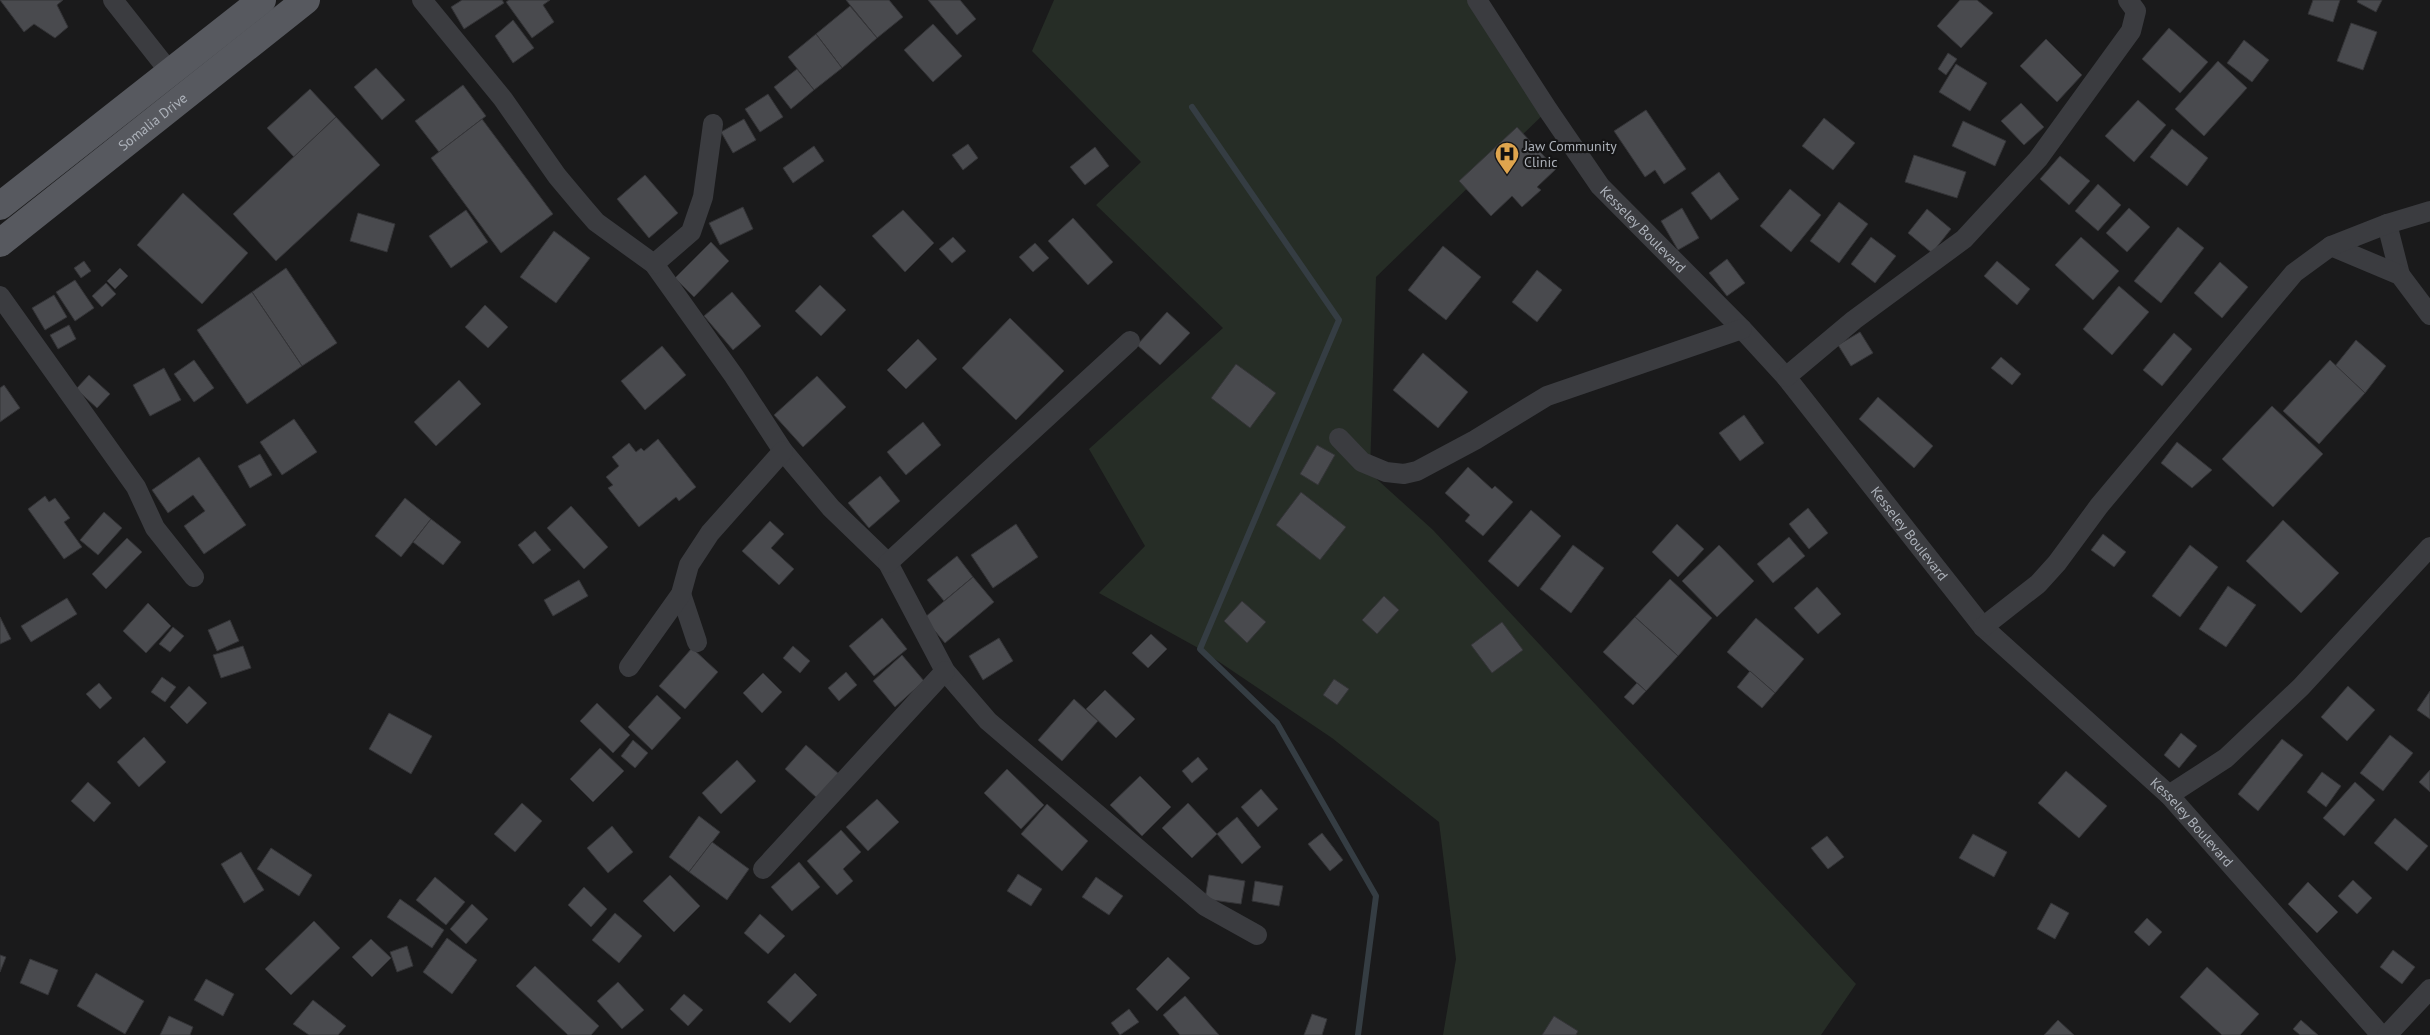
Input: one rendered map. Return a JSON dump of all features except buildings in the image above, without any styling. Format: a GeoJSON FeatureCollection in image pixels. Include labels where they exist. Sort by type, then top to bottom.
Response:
{"type":"FeatureCollection","features":[{"type":"Feature","properties":{"kind":"main road"},"geometry":{"type":"LineString","coordinates":[[0,206],[169,71],[262,0]]}},
{"type":"Feature","properties":{"kind":"main road","name":"Somalia Drive"},"geometry":{"type":"LineString","coordinates":[[0,243],[306,0]]}},
{"type":"Feature","properties":{"kind":"street"},"geometry":{"type":"LineString","coordinates":[[113,0],[169,71]]}},
{"type":"Feature","properties":{"kind":"street"},"geometry":{"type":"LineString","coordinates":[[422,0],[504,99],[557,176],[596,222],[654,264],[734,376],[783,451],[832,508],[888,563],[945,671],[988,720],[1205,906],[1257,936]]}},
{"type":"Feature","properties":{"kind":"street","name":"Kesseley Boulevard"},"geometry":{"type":"LineString","coordinates":[[1476,0],[1600,186],[1742,329],[1786,377],[1983,627],[2170,795],[2381,1035]]}},
{"type":"Feature","properties":{"kind":"street"},"geometry":{"type":"LineString","coordinates":[[1786,377],[1854,320],[1964,239],[2038,158],[2131,31],[2136,11],[2128,0]]}},
{"type":"Feature","properties":{"kind":"street"},"geometry":{"type":"LineString","coordinates":[[654,264],[690,232],[703,198],[713,124]]}},
{"type":"Feature","properties":{"kind":"street"},"geometry":{"type":"LineString","coordinates":[[1983,627],[2038,584],[2057,563],[2122,477],[2294,273],[2330,246],[2387,224],[2430,211]]}},
{"type":"Feature","properties":{"kind":"street"},"geometry":{"type":"LineString","coordinates":[[2387,224],[2400,275],[2430,315]]}},
{"type":"Feature","properties":{"kind":"street"},"geometry":{"type":"LineString","coordinates":[[2330,246],[2400,275]]}},
{"type":"Feature","properties":{"kind":"street"},"geometry":{"type":"LineString","coordinates":[[0,296],[136,487],[155,528],[194,577]]}},
{"type":"Feature","properties":{"kind":"street"},"geometry":{"type":"LineString","coordinates":[[1339,438],[1362,462],[1386,472],[1404,474],[1417,472],[1475,440],[1547,396],[1742,329]]}},
{"type":"Feature","properties":{"kind":"street"},"geometry":{"type":"LineString","coordinates":[[888,563],[1130,341]]}},
{"type":"Feature","properties":{"kind":"street"},"geometry":{"type":"LineString","coordinates":[[629,667],[681,594],[689,565],[710,533],[783,451]]}},
{"type":"Feature","properties":{"kind":"street"},"geometry":{"type":"LineString","coordinates":[[2170,795],[2226,758],[2301,687],[2430,547]]}},
{"type":"Feature","properties":{"kind":"street"},"geometry":{"type":"LineString","coordinates":[[681,594],[697,642]]}},
{"type":"Feature","properties":{"kind":"street"},"geometry":{"type":"LineString","coordinates":[[763,869],[945,671]]}},
{"type":"Feature","properties":{"kind":"street"},"geometry":{"type":"LineString","coordinates":[[2387,1035],[2430,989]]}},
{"type":"Feature","properties":{"kind":"shaded area"},"geometry":{"type":"Polygon","coordinates":[[[1054,0],[1477,0],[1548,110],[1376,277],[1370,473],[1433,530],[1856,984],[1821,1035],[1443,1035],[1456,959],[1439,822],[1332,738],[1200,649],[1099,593],[1145,546],[1089,449],[1223,328],[1096,205],[1141,162],[1032,51],[1054,0]]]}},
{"type":"Feature","properties":{"kind":"waterway"},"geometry":{"type":"LineString","coordinates":[[1192,107],[1339,320],[1200,649],[1277,723],[1376,896],[1358,1035]]}},
{"type":"Feature","properties":{"kind":"place","name":"Jaw Community Clinic"},"geometry":{"type":"Point","coordinates":[1507,175]}}]}
